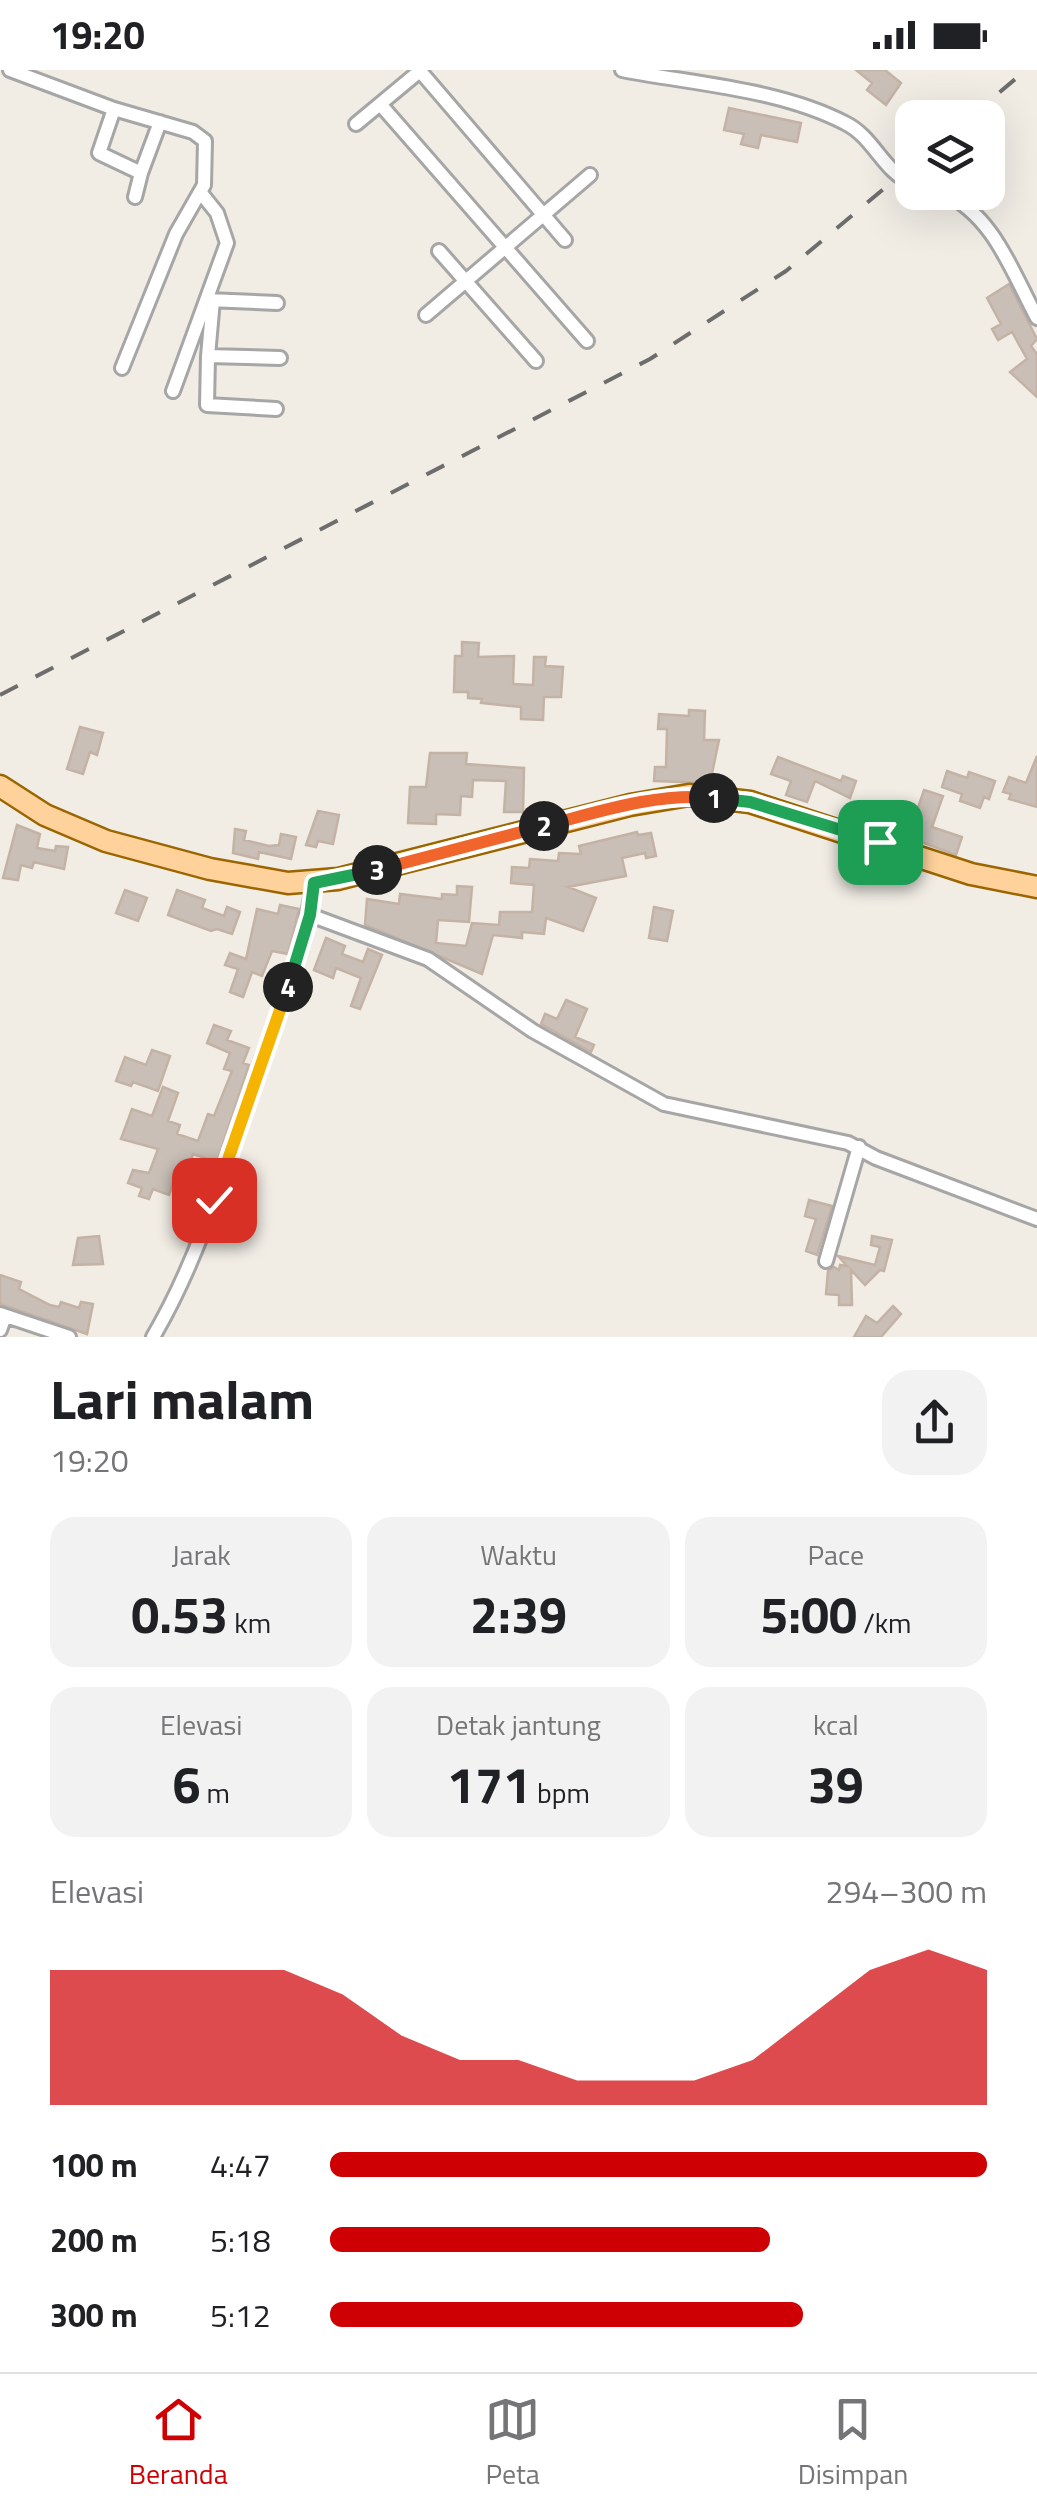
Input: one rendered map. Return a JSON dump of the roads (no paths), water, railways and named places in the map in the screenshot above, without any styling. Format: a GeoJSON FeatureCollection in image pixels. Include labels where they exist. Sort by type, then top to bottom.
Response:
{"type":"FeatureCollection","features":[{"type":"Feature","properties":{"kind":"main road"},"geometry":{"type":"LineString","coordinates":[[0,786],[45,815],[106,841],[210,869],[288,883],[314,883],[630,805],[690,796],[750,802],[970,874],[1037,887]]}},
{"type":"Feature","properties":{"kind":"street"},"geometry":{"type":"LineString","coordinates":[[10,70],[114,109],[193,132],[206,142],[201,193],[176,234],[122,368]]}},
{"type":"Feature","properties":{"kind":"street"},"geometry":{"type":"LineString","coordinates":[[356,124],[421,70],[565,240]]}},
{"type":"Feature","properties":{"kind":"street"},"geometry":{"type":"LineString","coordinates":[[622,70],[810,105],[860,130],[895,174]]}},
{"type":"Feature","properties":{"kind":"street"},"geometry":{"type":"LineString","coordinates":[[380,104],[587,341]]}},
{"type":"Feature","properties":{"kind":"street"},"geometry":{"type":"LineString","coordinates":[[114,109],[99,152],[141,173]]}},
{"type":"Feature","properties":{"kind":"street"},"geometry":{"type":"LineString","coordinates":[[135,197],[160,122]]}},
{"type":"Feature","properties":{"kind":"street"},"geometry":{"type":"LineString","coordinates":[[426,315],[590,175]]}},
{"type":"Feature","properties":{"kind":"street"},"geometry":{"type":"LineString","coordinates":[[173,391],[210,300],[226,234],[217,213],[201,193]]}},
{"type":"Feature","properties":{"kind":"street"},"geometry":{"type":"LineString","coordinates":[[969,210],[1002,248],[1037,318]]}},
{"type":"Feature","properties":{"kind":"street"},"geometry":{"type":"LineString","coordinates":[[438,251],[536,361]]}},
{"type":"Feature","properties":{"kind":"street"},"geometry":{"type":"LineString","coordinates":[[210,300],[277,304]]}},
{"type":"Feature","properties":{"kind":"street"},"geometry":{"type":"LineString","coordinates":[[210,300],[207,404],[276,409]]}},
{"type":"Feature","properties":{"kind":"street"},"geometry":{"type":"LineString","coordinates":[[208,356],[280,358]]}},
{"type":"Feature","properties":{"kind":"street"},"geometry":{"type":"LineString","coordinates":[[153,1337],[188,1271],[310,915],[314,883]]}},
{"type":"Feature","properties":{"kind":"street"},"geometry":{"type":"LineString","coordinates":[[310,915],[428,958],[533,1031],[664,1104],[859,1147],[876,1158],[1037,1219]]}},
{"type":"Feature","properties":{"kind":"street"},"geometry":{"type":"LineString","coordinates":[[826,1260],[859,1147]]}},
{"type":"Feature","properties":{"kind":"street"},"geometry":{"type":"LineString","coordinates":[[0,1330],[2,1315],[68,1337]]}},
{"type":"Feature","properties":{"kind":"railway"},"geometry":{"type":"LineString","coordinates":[[990,100],[1026,70]]}},
{"type":"Feature","properties":{"kind":"railway"},"geometry":{"type":"LineString","coordinates":[[0,695],[650,359],[786,271],[895,179]]}}]}
